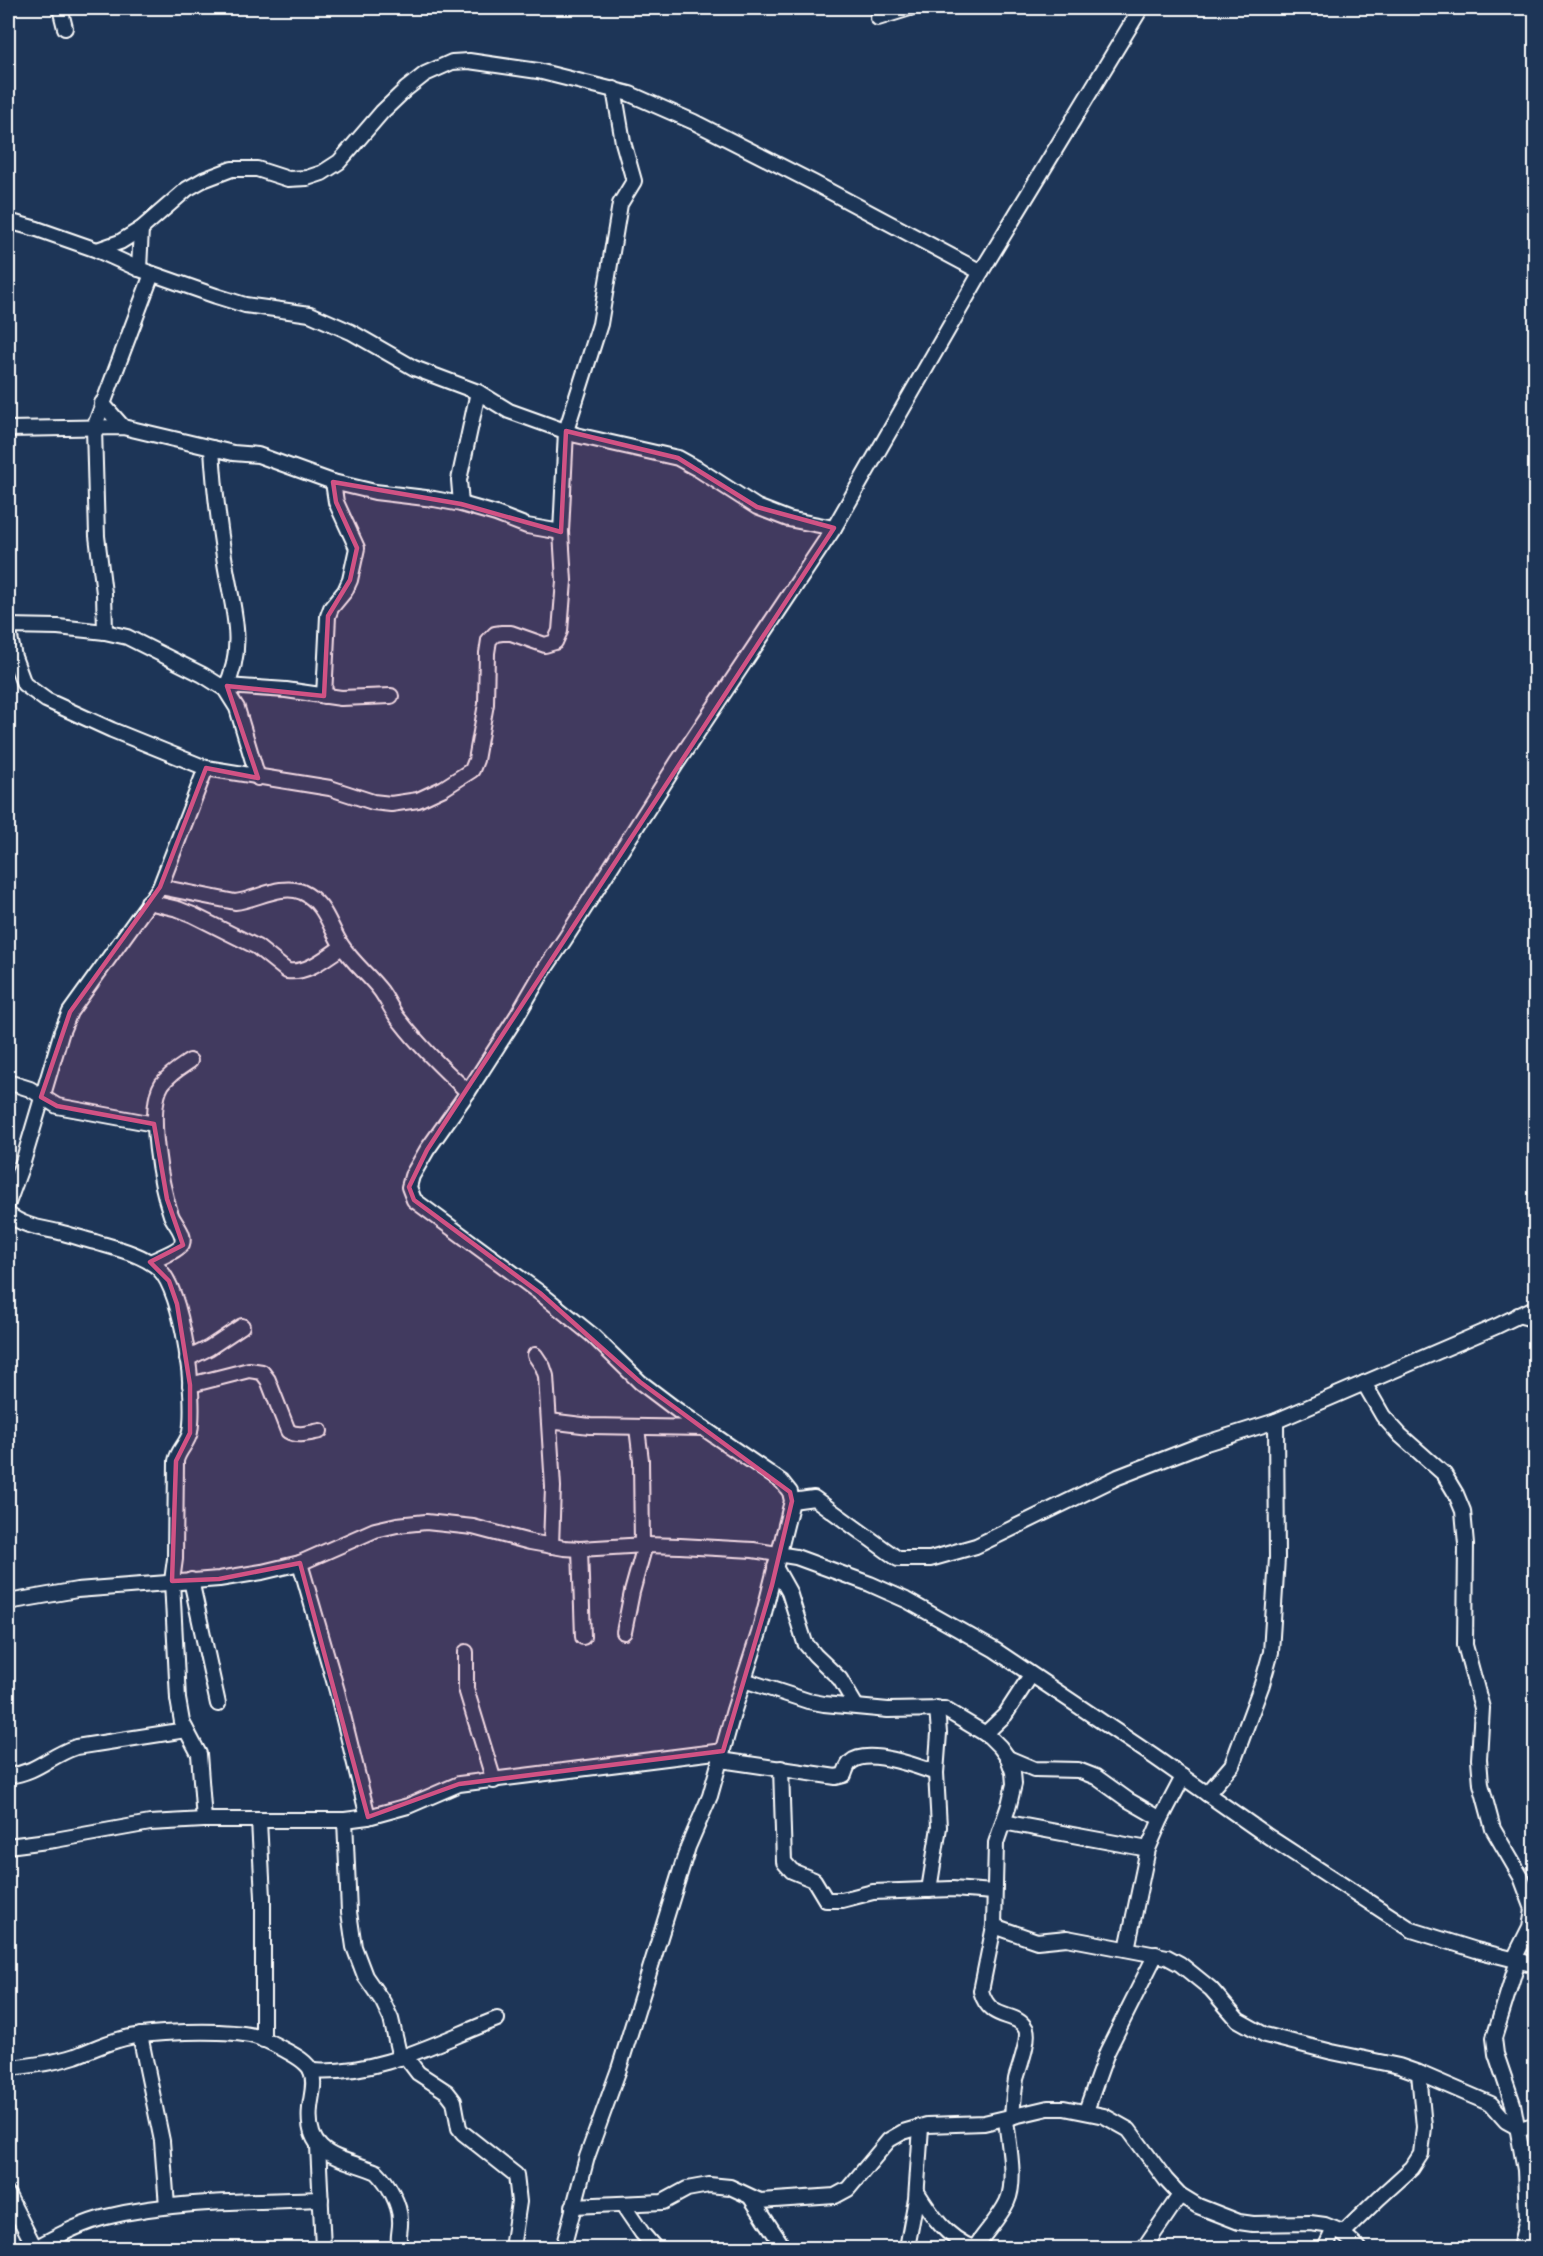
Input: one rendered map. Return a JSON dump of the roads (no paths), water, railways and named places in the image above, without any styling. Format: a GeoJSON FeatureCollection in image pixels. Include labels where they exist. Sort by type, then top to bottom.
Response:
{"type":"FeatureCollection","features":[{"type":"Feature","properties":{"kind":"street"},"geometry":{"type":"LineString","coordinates":[[60,8],[65,28]]}},
{"type":"Feature","properties":{"kind":"street"},"geometry":{"type":"LineString","coordinates":[[878,18],[910,8]]}},
{"type":"Feature","properties":{"kind":"street"},"geometry":{"type":"LineString","coordinates":[[563,2248],[587,2157],[619,2069],[688,1847],[710,1796],[759,1633],[792,1501],[790,1491],[782,1482],[640,1382],[592,1335],[540,1293],[414,1200],[409,1187],[412,1176],[427,1150],[468,1092],[672,771],[834,528],[981,272],[1141,8]]}},
{"type":"Feature","properties":{"kind":"street"},"geometry":{"type":"LineString","coordinates":[[97,250],[120,242],[141,229],[187,189],[202,180],[232,169],[257,169],[288,180],[308,178],[322,172],[339,162],[382,112],[425,74],[452,62],[469,61],[538,71],[630,94],[694,122],[981,272]]}},
{"type":"Feature","properties":{"kind":"street"},"geometry":{"type":"LineString","coordinates":[[391,696],[355,699],[286,690],[226,687],[127,637],[58,627],[8,627],[17,666],[24,684],[46,700],[206,768],[330,788],[373,802],[392,804],[418,800],[444,788],[471,770],[476,760],[486,704],[489,640],[495,634],[511,633],[545,645],[555,642],[560,631],[564,581],[561,532],[566,431],[600,324],[620,204],[634,181],[623,142],[614,89]]}},
{"type":"Feature","properties":{"kind":"street"},"geometry":{"type":"LineString","coordinates":[[8,221],[97,250],[146,272],[245,305],[310,314],[351,332],[414,368],[478,392],[509,411],[566,431],[678,458],[757,507],[788,519],[834,528]]}},
{"type":"Feature","properties":{"kind":"street"},"geometry":{"type":"LineString","coordinates":[[105,632],[104,593],[97,536],[94,428],[146,272],[141,229]]}},
{"type":"Feature","properties":{"kind":"street"},"geometry":{"type":"LineString","coordinates":[[461,504],[459,480],[478,392]]}},
{"type":"Feature","properties":{"kind":"street"},"geometry":{"type":"LineString","coordinates":[[102,403],[123,427]]}},
{"type":"Feature","properties":{"kind":"street"},"geometry":{"type":"LineString","coordinates":[[8,429],[123,427],[233,453],[258,455],[333,482],[375,492],[434,498],[496,514],[527,526],[561,532]]}},
{"type":"Feature","properties":{"kind":"street"},"geometry":{"type":"LineString","coordinates":[[212,448],[223,553],[236,628],[236,658],[226,687],[237,708],[258,778]]}},
{"type":"Feature","properties":{"kind":"street"},"geometry":{"type":"LineString","coordinates":[[324,696],[328,616],[350,580],[357,548],[336,502],[333,482]]}},
{"type":"Feature","properties":{"kind":"street"},"geometry":{"type":"LineString","coordinates":[[8,1203],[24,1162],[41,1097],[70,1012],[160,887],[206,768]]}},
{"type":"Feature","properties":{"kind":"street"},"geometry":{"type":"LineString","coordinates":[[160,887],[235,902],[246,901],[276,891],[300,891],[315,900],[323,909],[342,947],[381,992],[401,1022],[440,1067],[468,1092]]}},
{"type":"Feature","properties":{"kind":"street"},"geometry":{"type":"LineString","coordinates":[[148,902],[193,915],[257,947],[288,971],[294,972],[308,968],[342,947]]}},
{"type":"Feature","properties":{"kind":"street"},"geometry":{"type":"LineString","coordinates":[[150,1262],[180,1247],[183,1241],[171,1215],[167,1199],[154,1124],[159,1090],[164,1081],[190,1061]]}},
{"type":"Feature","properties":{"kind":"street"},"geometry":{"type":"LineString","coordinates":[[8,1082],[30,1089],[57,1106],[154,1124]]}},
{"type":"Feature","properties":{"kind":"street"},"geometry":{"type":"LineString","coordinates":[[8,1214],[21,1224],[113,1247],[150,1262],[169,1281],[173,1292],[190,1385],[190,1433],[176,1461],[175,1559],[172,1581],[178,1699],[186,1730],[199,1754],[204,1820]]}},
{"type":"Feature","properties":{"kind":"street"},"geometry":{"type":"LineString","coordinates":[[792,1501],[814,1498],[898,1559],[930,1559],[975,1546],[1085,1492],[1148,1465],[1203,1444],[1276,1421],[1536,1306]]}},
{"type":"Feature","properties":{"kind":"street"},"geometry":{"type":"LineString","coordinates":[[1518,1315],[1536,1320]]}},
{"type":"Feature","properties":{"kind":"street"},"geometry":{"type":"LineString","coordinates":[[187,1359],[242,1326]]}},
{"type":"Feature","properties":{"kind":"street"},"geometry":{"type":"LineString","coordinates":[[535,1355],[545,1373],[553,1487],[551,1546]]}},
{"type":"Feature","properties":{"kind":"street"},"geometry":{"type":"LineString","coordinates":[[190,1385],[249,1370],[262,1372],[268,1380],[288,1431],[293,1434],[320,1431]]}},
{"type":"Feature","properties":{"kind":"street"},"geometry":{"type":"LineString","coordinates":[[1364,1383],[1383,1416],[1400,1435],[1444,1474],[1463,1511],[1466,1544],[1465,1645],[1482,1708],[1479,1759],[1481,1784],[1493,1829],[1512,1859],[1527,1890],[1534,1916],[1516,1960],[1494,2038],[1496,2054],[1511,2096],[1525,2170],[1527,2201],[1525,2233],[1520,2248]]}},
{"type":"Feature","properties":{"kind":"street"},"geometry":{"type":"LineString","coordinates":[[549,1421],[590,1426],[704,1428]]}},
{"type":"Feature","properties":{"kind":"street"},"geometry":{"type":"LineString","coordinates":[[1207,1794],[1228,1771],[1236,1756],[1271,1652],[1277,1558],[1276,1421]]}},
{"type":"Feature","properties":{"kind":"street"},"geometry":{"type":"LineString","coordinates":[[624,1632],[643,1545],[642,1483],[637,1428]]}},
{"type":"Feature","properties":{"kind":"street"},"geometry":{"type":"LineString","coordinates":[[8,1602],[77,1590],[262,1572],[300,1563],[375,1530],[426,1522],[473,1527],[551,1546],[580,1549],[643,1545],[753,1550],[776,1560],[815,1563],[906,1600],[995,1650],[1412,1930],[1536,1965]]}},
{"type":"Feature","properties":{"kind":"street"},"geometry":{"type":"LineString","coordinates":[[580,1549],[583,1637]]}},
{"type":"Feature","properties":{"kind":"street"},"geometry":{"type":"LineString","coordinates":[[776,1560],[805,1642],[840,1679],[856,1706]]}},
{"type":"Feature","properties":{"kind":"street"},"geometry":{"type":"LineString","coordinates":[[300,1563],[337,1691],[368,1817]]}},
{"type":"Feature","properties":{"kind":"street"},"geometry":{"type":"LineString","coordinates":[[191,1580],[218,1704]]}},
{"type":"Feature","properties":{"kind":"street"},"geometry":{"type":"LineString","coordinates":[[466,1652],[466,1689],[494,1781]]}},
{"type":"Feature","properties":{"kind":"street"},"geometry":{"type":"LineString","coordinates":[[986,1734],[1005,1714],[1031,1675]]}},
{"type":"Feature","properties":{"kind":"street"},"geometry":{"type":"LineString","coordinates":[[744,1680],[808,1701],[839,1706],[888,1710],[937,1708],[955,1715],[986,1734],[1008,1758],[1013,1772],[1014,1784],[996,1843],[994,1926],[981,1992],[984,2002],[990,2009],[1013,2018],[1024,2026],[1027,2035],[1009,2118],[1009,2196],[1002,2212],[974,2248],[960,2243],[948,2234],[934,2219],[917,2192]]}},
{"type":"Feature","properties":{"kind":"street"},"geometry":{"type":"LineString","coordinates":[[929,1890],[939,1827],[936,1773],[939,1733],[937,1708]]}},
{"type":"Feature","properties":{"kind":"street"},"geometry":{"type":"LineString","coordinates":[[8,1776],[32,1771],[76,1747],[186,1730]]}},
{"type":"Feature","properties":{"kind":"street"},"geometry":{"type":"LineString","coordinates":[[8,1846],[150,1823],[204,1820],[345,1820],[368,1817],[408,1806],[459,1784],[722,1756],[753,1766],[840,1777],[844,1775],[853,1761],[861,1757],[899,1761],[936,1773]]}},
{"type":"Feature","properties":{"kind":"street"},"geometry":{"type":"LineString","coordinates":[[1008,1758],[1034,1769],[1078,1770],[1096,1777],[1128,1800],[1161,1819]]}},
{"type":"Feature","properties":{"kind":"street"},"geometry":{"type":"LineString","coordinates":[[781,1768],[784,1862],[792,1871],[814,1880],[826,1900],[831,1902],[873,1892],[952,1889],[994,1892]]}},
{"type":"Feature","properties":{"kind":"street"},"geometry":{"type":"LineString","coordinates":[[1127,1948],[1148,1849],[1183,1778]]}},
{"type":"Feature","properties":{"kind":"street"},"geometry":{"type":"LineString","coordinates":[[345,1820],[349,1912],[354,1947],[364,1976],[392,2019],[403,2057],[418,2073],[447,2092],[454,2101],[459,2128],[463,2133],[516,2175],[519,2184],[519,2202],[512,2248]]}},
{"type":"Feature","properties":{"kind":"street"},"geometry":{"type":"LineString","coordinates":[[259,1821],[263,1897],[263,2040]]}},
{"type":"Feature","properties":{"kind":"street"},"geometry":{"type":"LineString","coordinates":[[1003,1822],[1148,1849]]}},
{"type":"Feature","properties":{"kind":"street"},"geometry":{"type":"LineString","coordinates":[[994,1926],[1036,1941],[1067,1938],[1167,1957],[1191,1973],[1223,2000],[1238,2020],[1265,2036],[1399,2066],[1491,2104],[1506,2121],[1517,2128],[1536,2124]]}},
{"type":"Feature","properties":{"kind":"street"},"geometry":{"type":"LineString","coordinates":[[1086,2111],[1107,2052],[1156,1954]]}},
{"type":"Feature","properties":{"kind":"street"},"geometry":{"type":"LineString","coordinates":[[311,2071],[341,2072],[403,2057],[497,2019]]}},
{"type":"Feature","properties":{"kind":"street"},"geometry":{"type":"LineString","coordinates":[[8,2068],[74,2056],[118,2039],[140,2035],[206,2032],[241,2034],[263,2040],[301,2060],[311,2071],[313,2087],[309,2114],[312,2132],[318,2146],[324,2248]]}},
{"type":"Feature","properties":{"kind":"street"},"geometry":{"type":"LineString","coordinates":[[140,2035],[162,2141],[167,2206]]}},
{"type":"Feature","properties":{"kind":"street"},"geometry":{"type":"LineString","coordinates":[[1325,2248],[1338,2231],[1417,2163],[1421,2154],[1424,2127],[1419,2073]]}},
{"type":"Feature","properties":{"kind":"street"},"geometry":{"type":"LineString","coordinates":[[573,2206],[663,2202],[687,2189],[709,2185],[730,2187],[751,2198],[768,2202],[798,2197],[835,2196],[848,2189],[889,2140],[903,2132],[921,2127],[973,2124],[1048,2108],[1064,2108],[1086,2111],[1118,2122],[1129,2130],[1166,2181],[1180,2195],[1198,2206],[1239,2222],[1325,2225],[1338,2231],[1359,2248]]}},
{"type":"Feature","properties":{"kind":"street"},"geometry":{"type":"LineString","coordinates":[[907,2248],[917,2192],[921,2127]]}},
{"type":"Feature","properties":{"kind":"street"},"geometry":{"type":"LineString","coordinates":[[318,2146],[327,2153],[377,2172],[396,2200],[400,2213],[398,2243],[401,2248]]}},
{"type":"Feature","properties":{"kind":"street"},"geometry":{"type":"LineString","coordinates":[[8,2195],[35,2248],[74,2228],[105,2217],[167,2206],[321,2199]]}},
{"type":"Feature","properties":{"kind":"street"},"geometry":{"type":"LineString","coordinates":[[1144,2248],[1180,2195]]}},
{"type":"Feature","properties":{"kind":"street"},"geometry":{"type":"LineString","coordinates":[[751,2198],[766,2218],[781,2247]]}},
{"type":"Feature","properties":{"kind":"street"},"geometry":{"type":"LineString","coordinates":[[623,2205],[642,2234],[655,2248]]}}]}
